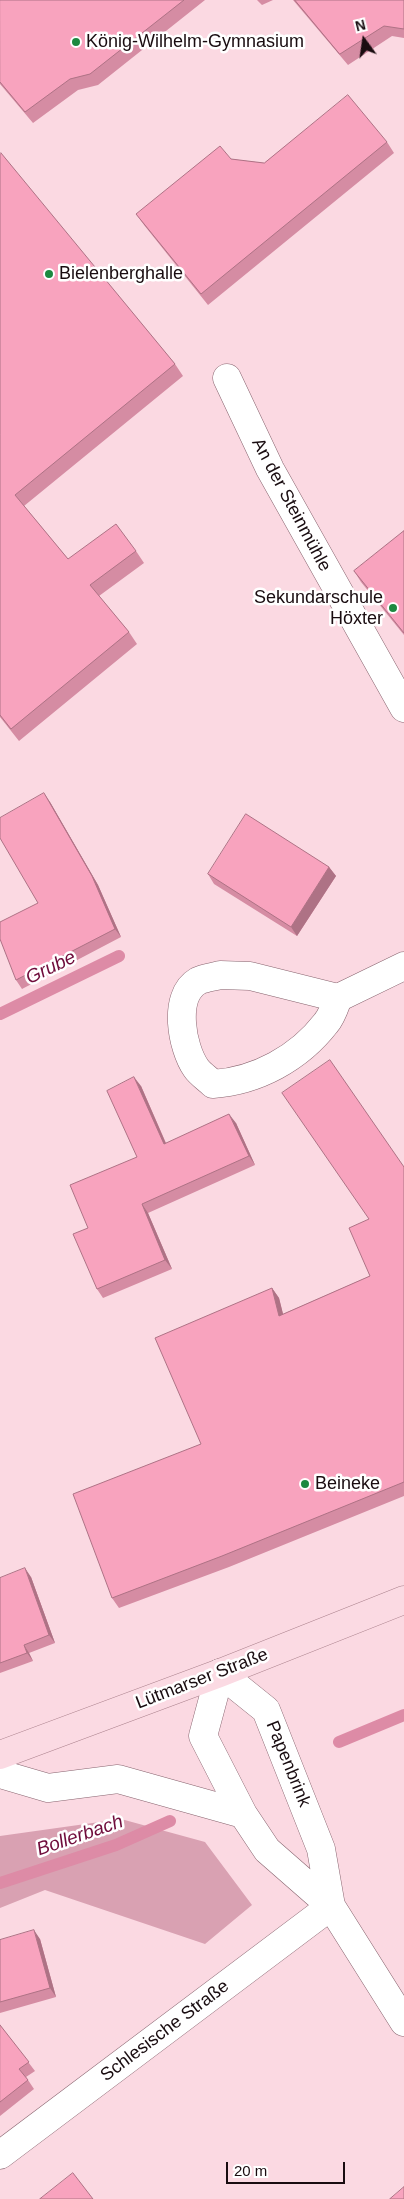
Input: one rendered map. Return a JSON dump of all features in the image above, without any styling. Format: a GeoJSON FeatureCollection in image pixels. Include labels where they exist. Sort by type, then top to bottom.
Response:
{"type":"FeatureCollection","features":[{"type":"Feature","properties":{"kind":"main road","name":"Lütmarser Straße"},"geometry":{"type":"LineString","coordinates":[[0,1755],[220,1673],[404,1600]]}},
{"type":"Feature","properties":{"kind":"street","name":"An der Steinmühle"},"geometry":{"type":"LineString","coordinates":[[227,378],[270,469],[329,578],[404,708]]}},
{"type":"Feature","properties":{"kind":"street"},"geometry":{"type":"LineString","coordinates":[[338,998],[250,976],[220,975],[198,981],[186,993],[181,1021],[184,1040],[196,1068],[213,1084],[236,1082],[283,1063],[327,1022],[338,998],[404,966]]}},
{"type":"Feature","properties":{"kind":"street","name":"Papenbrink"},"geometry":{"type":"LineString","coordinates":[[331,1906],[321,1849],[266,1710],[220,1673],[203,1736],[243,1814],[267,1850],[331,1906],[404,2022]]}},
{"type":"Feature","properties":{"kind":"street"},"geometry":{"type":"LineString","coordinates":[[0,1774],[48,1788],[118,1779],[243,1814]]}},
{"type":"Feature","properties":{"kind":"street","name":"Schlesische Straße"},"geometry":{"type":"LineString","coordinates":[[0,2156],[331,1906]]}},
{"type":"Feature","properties":{"kind":"shaded area"},"geometry":{"type":"Polygon","coordinates":[[[121,1819],[205,1842],[252,1905],[205,1944],[45,1890],[0,1908],[0,1836],[121,1819]]]}},
{"type":"Feature","properties":{"kind":"building","name":"König-Wilhelm-Gymnasium"},"geometry":{"type":"Polygon","coordinates":[[[0,0],[184,0],[90,74],[70,79],[25,112],[0,82],[0,0]]]}},
{"type":"Feature","properties":{"kind":"building","name":"König-Wilhelm-Gymnasium"},"geometry":{"type":"Polygon","coordinates":[[[295,0],[404,0],[404,29],[384,26],[340,54],[295,0]]]}},
{"type":"Feature","properties":{"kind":"building"},"geometry":{"type":"Polygon","coordinates":[[[348,95],[387,142],[201,294],[136,214],[220,146],[231,159],[264,163],[348,95]]]}},
{"type":"Feature","properties":{"kind":"building","name":"Bielenberghalle"},"geometry":{"type":"Polygon","coordinates":[[[1,153],[175,364],[15,495],[68,559],[116,524],[136,551],[90,585],[129,632],[11,729],[0,715],[1,153]]]}},
{"type":"Feature","properties":{"kind":"building","name":"Sekundarschule Höxter"},"geometry":{"type":"Polygon","coordinates":[[[404,531],[404,633],[354,571],[404,531]]]}},
{"type":"Feature","properties":{"kind":"building"},"geometry":{"type":"Polygon","coordinates":[[[44,793],[92,876],[115,929],[16,980],[0,939],[0,922],[38,903],[0,838],[0,818],[44,793]]]}},
{"type":"Feature","properties":{"kind":"building"},"geometry":{"type":"Polygon","coordinates":[[[246,814],[329,867],[291,927],[208,874],[246,814]]]}},
{"type":"Feature","properties":{"kind":"building"},"geometry":{"type":"Polygon","coordinates":[[[330,1060],[404,1167],[404,1482],[222,1556],[112,1598],[73,1494],[201,1444],[155,1338],[272,1288],[279,1316],[370,1276],[349,1228],[369,1219],[282,1093],[330,1060]]]}},
{"type":"Feature","properties":{"kind":"building"},"geometry":{"type":"Polygon","coordinates":[[[134,1077],[164,1144],[229,1114],[249,1156],[142,1204],[165,1260],[97,1289],[73,1234],[88,1228],[70,1185],[137,1157],[107,1091],[134,1077]]]}},
{"type":"Feature","properties":{"kind":"building"},"geometry":{"type":"Polygon","coordinates":[[[25,1568],[49,1635],[24,1645],[27,1653],[0,1663],[0,1578],[25,1568]]]}},
{"type":"Feature","properties":{"kind":"building"},"geometry":{"type":"Polygon","coordinates":[[[34,1930],[50,1988],[0,2002],[0,1940],[34,1930]]]}},
{"type":"Feature","properties":{"kind":"building"},"geometry":{"type":"Polygon","coordinates":[[[0,2025],[29,2062],[19,2069],[28,2080],[0,2102],[0,2025]]]}},
{"type":"Feature","properties":{"kind":"building"},"geometry":{"type":"Polygon","coordinates":[[[73,2173],[93,2199],[40,2199],[73,2173]]]}},
{"type":"Feature","properties":{"kind":"building"},"geometry":{"type":"Polygon","coordinates":[[[404,2187],[404,2199],[390,2199],[404,2187]]]}},
{"type":"Feature","properties":{"kind":"waterway","name":"Grube"},"geometry":{"type":"LineString","coordinates":[[0,1014],[119,956]]}},
{"type":"Feature","properties":{"kind":"waterway","name":"Bollerbach"},"geometry":{"type":"LineString","coordinates":[[339,1742],[404,1715]]}},
{"type":"Feature","properties":{"kind":"waterway","name":"Bollerbach"},"geometry":{"type":"LineString","coordinates":[[0,1883],[116,1845],[170,1821]]}},
{"type":"Feature","properties":{"kind":"place","name":"König-Wilhelm-Gymnasium"},"geometry":{"type":"Point","coordinates":[76,42]}},
{"type":"Feature","properties":{"kind":"place","name":"Bielenberghalle"},"geometry":{"type":"Point","coordinates":[49,274]}},
{"type":"Feature","properties":{"kind":"place","name":"Sekundarschule Höxter"},"geometry":{"type":"Point","coordinates":[393,608]}},
{"type":"Feature","properties":{"kind":"place","name":"Beineke"},"geometry":{"type":"Point","coordinates":[305,1484]}}]}
